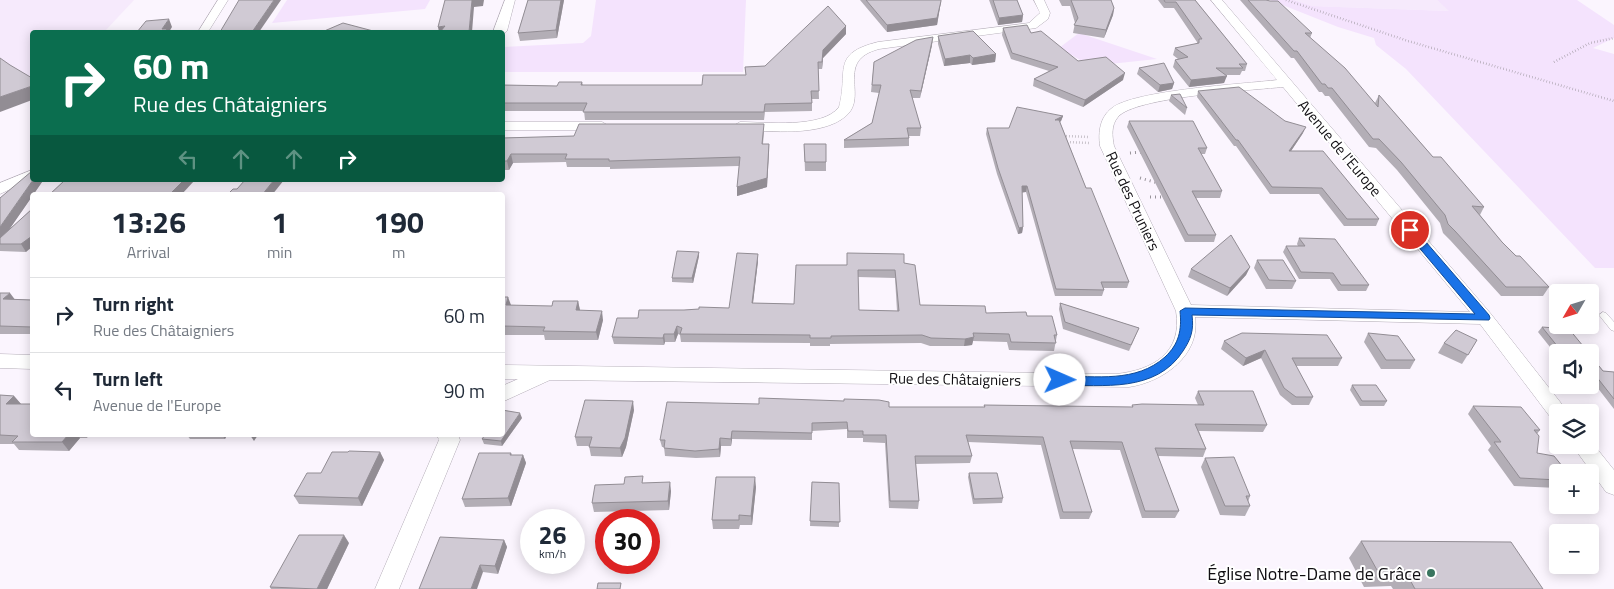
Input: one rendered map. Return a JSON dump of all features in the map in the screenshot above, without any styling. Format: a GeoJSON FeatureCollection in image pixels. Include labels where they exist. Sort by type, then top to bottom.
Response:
{"type":"FeatureCollection","features":[{"type":"Feature","properties":{"kind":"street"},"geometry":{"type":"LineString","coordinates":[[205,30],[223,0]]}},
{"type":"Feature","properties":{"kind":"street"},"geometry":{"type":"LineString","coordinates":[[501,30],[510,0]]}},
{"type":"Feature","properties":{"kind":"street"},"geometry":{"type":"LineString","coordinates":[[728,126],[800,126],[822,122],[835,117],[843,112],[846,106],[850,64],[853,56],[858,52],[878,46],[1032,26],[1044,17],[1045,13],[1039,0]]}},
{"type":"Feature","properties":{"kind":"street","name":"Avenue de l'Europe"},"geometry":{"type":"LineString","coordinates":[[1216,0],[1485,318],[1551,404]]}},
{"type":"Feature","properties":{"kind":"street","name":"Rue des Pruniers"},"geometry":{"type":"LineString","coordinates":[[1185,311],[1120,175],[1104,133],[1118,109],[1139,102],[1171,96],[1285,83]]}},
{"type":"Feature","properties":{"kind":"street"},"geometry":{"type":"LineString","coordinates":[[505,126],[611,126]]}},
{"type":"Feature","properties":{"kind":"street"},"geometry":{"type":"LineString","coordinates":[[0,189],[30,175]]}},
{"type":"Feature","properties":{"kind":"street"},"geometry":{"type":"LineString","coordinates":[[1185,311],[1485,318]]}},
{"type":"Feature","properties":{"kind":"street","name":"Rue des Châtaigniers"},"geometry":{"type":"LineString","coordinates":[[505,372],[1116,381],[1142,377],[1161,368],[1175,355],[1183,342],[1188,328],[1185,311]]}},
{"type":"Feature","properties":{"kind":"street"},"geometry":{"type":"LineString","coordinates":[[0,361],[30,362]]}},
{"type":"Feature","properties":{"kind":"street"},"geometry":{"type":"LineString","coordinates":[[505,394],[533,379],[550,373]]}},
{"type":"Feature","properties":{"kind":"street"},"geometry":{"type":"LineString","coordinates":[[386,589],[450,437]]}},
{"type":"Feature","properties":{"kind":"street"},"geometry":{"type":"LineString","coordinates":[[1589,454],[1614,486]]}},
{"type":"Feature","properties":{"kind":"lane"},"geometry":{"type":"LineString","coordinates":[[1603,315],[1614,328]]}},
{"type":"Feature","properties":{"kind":"path"},"geometry":{"type":"LineString","coordinates":[[1286,0],[1408,41],[1614,101]]}},
{"type":"Feature","properties":{"kind":"path"},"geometry":{"type":"LineString","coordinates":[[1554,62],[1590,42],[1614,38]]}},
{"type":"Feature","properties":{"kind":"path"},"geometry":{"type":"LineString","coordinates":[[1059,136],[1147,152]]}},
{"type":"Feature","properties":{"kind":"path"},"geometry":{"type":"LineString","coordinates":[[1059,142],[1107,144]]}},
{"type":"Feature","properties":{"kind":"path"},"geometry":{"type":"LineString","coordinates":[[1120,175],[1135,176],[1163,184]]}},
{"type":"Feature","properties":{"kind":"path"},"geometry":{"type":"LineString","coordinates":[[1131,198],[1170,197]]}},
{"type":"Feature","properties":{"kind":"shaded area"},"geometry":{"type":"Polygon","coordinates":[[[0,0],[134,0],[106,30],[30,30],[30,100],[0,110],[0,0]]]}},
{"type":"Feature","properties":{"kind":"shaded area"},"geometry":{"type":"Polygon","coordinates":[[[287,0],[430,0],[425,9],[272,23],[287,0]]]}},
{"type":"Feature","properties":{"kind":"shaded area"},"geometry":{"type":"Polygon","coordinates":[[[596,0],[746,0],[743,72],[505,72],[505,47],[583,43],[591,36],[596,0]]]}},
{"type":"Feature","properties":{"kind":"shaded area"},"geometry":{"type":"Polygon","coordinates":[[[1270,0],[1294,0],[1312,6],[1449,11],[1437,0],[1577,0],[1614,25],[1614,38],[1593,48],[1614,54],[1614,268],[1595,268],[1406,69],[1376,45],[1374,38],[1338,27],[1270,0]]]}},
{"type":"Feature","properties":{"kind":"shaded area"},"geometry":{"type":"Polygon","coordinates":[[[1294,0],[1437,0],[1450,11],[1311,6],[1294,0]]]}},
{"type":"Feature","properties":{"kind":"shaded area"},"geometry":{"type":"Polygon","coordinates":[[[1079,33],[1157,59],[1091,66],[1059,48],[1079,33]]]}},
{"type":"Feature","properties":{"kind":"building"},"geometry":{"type":"Polygon","coordinates":[[[239,0],[274,0],[253,30],[221,30],[239,0]]]}},
{"type":"Feature","properties":{"kind":"building"},"geometry":{"type":"Polygon","coordinates":[[[445,0],[472,0],[469,30],[442,30],[445,26],[438,27],[445,0]]]}},
{"type":"Feature","properties":{"kind":"building"},"geometry":{"type":"Polygon","coordinates":[[[528,0],[561,0],[556,30],[518,33],[528,0]]]}},
{"type":"Feature","properties":{"kind":"building"},"geometry":{"type":"Polygon","coordinates":[[[866,0],[941,1],[937,18],[887,25],[866,0]]]}},
{"type":"Feature","properties":{"kind":"building"},"geometry":{"type":"Polygon","coordinates":[[[993,0],[1017,0],[1023,15],[999,18],[993,0]]]}},
{"type":"Feature","properties":{"kind":"building"},"geometry":{"type":"Polygon","coordinates":[[[1071,0],[1111,0],[1114,8],[1106,30],[1074,25],[1078,18],[1071,0]]]}},
{"type":"Feature","properties":{"kind":"building"},"geometry":{"type":"Polygon","coordinates":[[[1164,0],[1195,0],[1247,64],[1239,64],[1243,68],[1216,68],[1227,76],[1191,80],[1175,60],[1188,57],[1175,48],[1199,43],[1199,39],[1202,39],[1176,2],[1165,2],[1164,0]]]}},
{"type":"Feature","properties":{"kind":"building"},"geometry":{"type":"Polygon","coordinates":[[[1248,0],[1278,1],[1312,33],[1305,33],[1345,68],[1378,107],[1379,95],[1433,157],[1441,157],[1484,207],[1472,206],[1502,242],[1516,256],[1520,256],[1549,287],[1506,287],[1448,224],[1445,215],[1401,162],[1379,139],[1373,139],[1332,88],[1322,84],[1297,51],[1294,51],[1248,0]]]}},
{"type":"Feature","properties":{"kind":"building"},"geometry":{"type":"Polygon","coordinates":[[[828,6],[846,26],[823,50],[822,62],[818,62],[819,91],[811,91],[812,103],[765,104],[764,112],[583,112],[587,103],[505,103],[505,85],[557,86],[559,82],[582,82],[581,85],[702,85],[703,75],[746,75],[745,67],[765,66],[828,6]]]}},
{"type":"Feature","properties":{"kind":"building"},"geometry":{"type":"Polygon","coordinates":[[[169,19],[162,29],[166,30],[139,30],[146,21],[169,19]]]}},
{"type":"Feature","properties":{"kind":"building"},"geometry":{"type":"Polygon","coordinates":[[[343,23],[369,30],[327,30],[343,23]]]}},
{"type":"Feature","properties":{"kind":"building"},"geometry":{"type":"Polygon","coordinates":[[[1027,25],[1031,33],[1041,31],[1078,61],[1106,57],[1125,73],[1085,100],[1034,79],[1058,67],[1012,53],[1003,28],[1027,25]]]}},
{"type":"Feature","properties":{"kind":"building"},"geometry":{"type":"Polygon","coordinates":[[[973,31],[996,54],[973,58],[970,55],[945,59],[938,36],[973,31]]]}},
{"type":"Feature","properties":{"kind":"building"},"geometry":{"type":"Polygon","coordinates":[[[933,37],[921,91],[910,90],[921,128],[907,128],[909,138],[844,140],[872,123],[881,85],[872,85],[874,62],[916,40],[933,37]]]}},
{"type":"Feature","properties":{"kind":"building"},"geometry":{"type":"Polygon","coordinates":[[[0,58],[30,77],[30,87],[0,97],[0,58]]]}},
{"type":"Feature","properties":{"kind":"building"},"geometry":{"type":"Polygon","coordinates":[[[1164,63],[1174,83],[1160,85],[1139,68],[1164,63]]]}},
{"type":"Feature","properties":{"kind":"building"},"geometry":{"type":"Polygon","coordinates":[[[1239,87],[1285,121],[1306,127],[1289,151],[1323,151],[1379,219],[1347,219],[1322,188],[1272,187],[1238,140],[1236,140],[1198,91],[1239,87]]]}},
{"type":"Feature","properties":{"kind":"building"},"geometry":{"type":"Polygon","coordinates":[[[1180,94],[1187,108],[1171,95],[1180,94]]]}},
{"type":"Feature","properties":{"kind":"building"},"geometry":{"type":"Polygon","coordinates":[[[1017,107],[1063,116],[1055,120],[1059,120],[1086,188],[1091,188],[1129,282],[1101,282],[1104,290],[1056,289],[1027,186],[1022,186],[1023,227],[1019,228],[998,168],[987,128],[1009,128],[1017,107]]]}},
{"type":"Feature","properties":{"kind":"building"},"geometry":{"type":"Polygon","coordinates":[[[1129,121],[1193,121],[1207,148],[1198,148],[1222,191],[1192,191],[1216,235],[1188,235],[1129,121]]]}},
{"type":"Feature","properties":{"kind":"building"},"geometry":{"type":"Polygon","coordinates":[[[579,124],[764,124],[762,144],[769,144],[767,178],[737,187],[740,157],[609,161],[609,159],[565,159],[567,154],[511,154],[507,161],[505,161],[505,138],[574,136],[579,124]]]}},
{"type":"Feature","properties":{"kind":"building"},"geometry":{"type":"Polygon","coordinates":[[[804,144],[826,144],[826,162],[805,162],[804,144]]]}},
{"type":"Feature","properties":{"kind":"building"},"geometry":{"type":"Polygon","coordinates":[[[30,173],[30,182],[32,182],[0,227],[0,198],[30,173]]]}},
{"type":"Feature","properties":{"kind":"building"},"geometry":{"type":"Polygon","coordinates":[[[63,182],[182,182],[172,192],[52,192],[63,182]]]}},
{"type":"Feature","properties":{"kind":"building"},"geometry":{"type":"Polygon","coordinates":[[[243,182],[272,182],[264,192],[230,192],[233,189],[237,189],[243,182]]]}},
{"type":"Feature","properties":{"kind":"building"},"geometry":{"type":"Polygon","coordinates":[[[30,211],[30,237],[21,244],[0,244],[0,238],[30,211]]]}},
{"type":"Feature","properties":{"kind":"building"},"geometry":{"type":"Polygon","coordinates":[[[1231,235],[1250,267],[1230,288],[1191,269],[1231,235]]]}},
{"type":"Feature","properties":{"kind":"building"},"geometry":{"type":"Polygon","coordinates":[[[1299,238],[1335,239],[1369,285],[1341,285],[1333,273],[1301,272],[1286,246],[1305,246],[1299,238]]]}},
{"type":"Feature","properties":{"kind":"building"},"geometry":{"type":"Polygon","coordinates":[[[677,251],[699,252],[692,278],[672,278],[677,251]]]}},
{"type":"Feature","properties":{"kind":"building"},"geometry":{"type":"Polygon","coordinates":[[[737,253],[758,254],[752,303],[794,304],[796,265],[847,265],[847,253],[904,254],[904,263],[915,265],[920,305],[985,306],[986,313],[1026,312],[1027,316],[1052,316],[1057,335],[1054,335],[1056,343],[1011,342],[1009,334],[973,333],[974,337],[965,339],[931,338],[922,335],[810,338],[810,335],[680,334],[682,328],[677,326],[674,334],[664,334],[663,338],[612,337],[617,318],[638,318],[639,310],[684,310],[699,309],[699,307],[729,308],[737,253]],[[858,270],[859,310],[899,311],[895,270],[858,270]]]}},
{"type":"Feature","properties":{"kind":"building"},"geometry":{"type":"Polygon","coordinates":[[[1257,260],[1283,260],[1296,281],[1269,280],[1257,260]]]}},
{"type":"Feature","properties":{"kind":"building"},"geometry":{"type":"Polygon","coordinates":[[[0,293],[10,293],[3,299],[30,300],[30,327],[0,326],[0,293]]]}},
{"type":"Feature","properties":{"kind":"building"},"geometry":{"type":"Polygon","coordinates":[[[505,297],[508,297],[506,305],[552,306],[553,301],[578,301],[576,310],[602,311],[596,332],[543,331],[545,327],[505,326],[505,297]]]}},
{"type":"Feature","properties":{"kind":"building"},"geometry":{"type":"Polygon","coordinates":[[[1060,303],[1139,328],[1131,345],[1065,322],[1060,303]]]}},
{"type":"Feature","properties":{"kind":"building"},"geometry":{"type":"Polygon","coordinates":[[[1542,327],[1549,328],[1549,334],[1573,334],[1581,344],[1556,344],[1542,327]]]}},
{"type":"Feature","properties":{"kind":"building"},"geometry":{"type":"Polygon","coordinates":[[[1456,330],[1477,340],[1468,355],[1444,343],[1456,330]]]}},
{"type":"Feature","properties":{"kind":"building"},"geometry":{"type":"Polygon","coordinates":[[[1242,333],[1327,335],[1342,358],[1292,358],[1313,397],[1296,397],[1284,388],[1265,350],[1246,358],[1224,341],[1242,333]]]}},
{"type":"Feature","properties":{"kind":"building"},"geometry":{"type":"Polygon","coordinates":[[[1368,333],[1398,336],[1415,360],[1386,360],[1368,333]]]}},
{"type":"Feature","properties":{"kind":"building"},"geometry":{"type":"Polygon","coordinates":[[[1599,366],[1603,371],[1614,372],[1614,399],[1599,380],[1599,366]]]}},
{"type":"Feature","properties":{"kind":"building"},"geometry":{"type":"Polygon","coordinates":[[[1352,385],[1376,385],[1387,401],[1362,401],[1352,385]]]}},
{"type":"Feature","properties":{"kind":"building"},"geometry":{"type":"Polygon","coordinates":[[[1198,391],[1253,391],[1267,425],[1195,424],[1206,449],[1155,448],[1179,511],[1145,511],[1122,442],[1070,441],[1092,512],[1063,512],[1043,437],[966,435],[972,456],[915,456],[919,501],[890,501],[886,435],[863,435],[863,431],[848,431],[847,422],[812,423],[812,433],[732,431],[731,439],[720,438],[719,449],[695,451],[664,448],[665,440],[660,440],[667,402],[759,404],[759,398],[844,401],[844,399],[879,400],[889,402],[889,407],[985,407],[984,405],[1133,407],[1132,405],[1142,404],[1204,405],[1198,391]]]}},
{"type":"Feature","properties":{"kind":"building"},"geometry":{"type":"Polygon","coordinates":[[[0,395],[14,396],[6,404],[30,404],[30,437],[66,437],[62,442],[12,442],[18,436],[0,435],[0,395]]]}},
{"type":"Feature","properties":{"kind":"building"},"geometry":{"type":"Polygon","coordinates":[[[585,400],[633,401],[625,438],[620,448],[589,447],[592,437],[575,437],[585,400]]]}},
{"type":"Feature","properties":{"kind":"building"},"geometry":{"type":"Polygon","coordinates":[[[1473,406],[1521,407],[1540,430],[1534,430],[1539,436],[1537,453],[1554,456],[1560,464],[1549,464],[1549,480],[1520,478],[1494,442],[1501,442],[1473,406]]]}},
{"type":"Feature","properties":{"kind":"building"},"geometry":{"type":"Polygon","coordinates":[[[505,410],[520,413],[505,435],[505,410]]]}},
{"type":"Feature","properties":{"kind":"building"},"geometry":{"type":"Polygon","coordinates":[[[484,437],[504,437],[501,441],[482,439],[484,437]]]}},
{"type":"Feature","properties":{"kind":"building"},"geometry":{"type":"Polygon","coordinates":[[[332,452],[380,452],[358,498],[294,496],[307,473],[321,473],[332,452]]]}},
{"type":"Feature","properties":{"kind":"building"},"geometry":{"type":"Polygon","coordinates":[[[479,453],[523,455],[508,498],[462,499],[479,453]]]}},
{"type":"Feature","properties":{"kind":"building"},"geometry":{"type":"Polygon","coordinates":[[[1234,457],[1250,496],[1246,496],[1250,506],[1225,506],[1205,458],[1234,457]]]}},
{"type":"Feature","properties":{"kind":"building"},"geometry":{"type":"Polygon","coordinates":[[[969,473],[997,473],[1003,498],[974,499],[969,473]]]}},
{"type":"Feature","properties":{"kind":"building"},"geometry":{"type":"Polygon","coordinates":[[[643,476],[642,483],[670,482],[668,501],[592,503],[595,485],[624,484],[625,477],[643,476]]]}},
{"type":"Feature","properties":{"kind":"building"},"geometry":{"type":"Polygon","coordinates":[[[716,477],[755,477],[751,516],[739,515],[739,520],[712,520],[716,477]]]}},
{"type":"Feature","properties":{"kind":"building"},"geometry":{"type":"Polygon","coordinates":[[[812,482],[839,483],[840,522],[810,521],[812,482]]]}},
{"type":"Feature","properties":{"kind":"building"},"geometry":{"type":"Polygon","coordinates":[[[299,535],[344,535],[317,589],[270,587],[299,535]]]}},
{"type":"Feature","properties":{"kind":"building"},"geometry":{"type":"Polygon","coordinates":[[[440,537],[504,540],[495,566],[480,565],[471,589],[419,589],[440,537]]]}},
{"type":"Feature","properties":{"kind":"building"},"geometry":{"type":"Polygon","coordinates":[[[1361,541],[1511,542],[1543,589],[1415,589],[1404,569],[1377,570],[1361,541]]]}},
{"type":"Feature","properties":{"kind":"building"},"geometry":{"type":"Polygon","coordinates":[[[598,583],[621,583],[620,589],[597,589],[598,583]]]}},
{"type":"Feature","properties":{"kind":"place","name":"Église Notre-Dame de Grâce"},"geometry":{"type":"Point","coordinates":[1431,573]}},
{"type":"Feature","properties":{"kind":"route"},"geometry":{"type":"LineString","coordinates":[[1060,380],[1116,381],[1142,377],[1161,368],[1175,355],[1183,342],[1188,328],[1185,311],[1485,318],[1410,230]]}}]}
